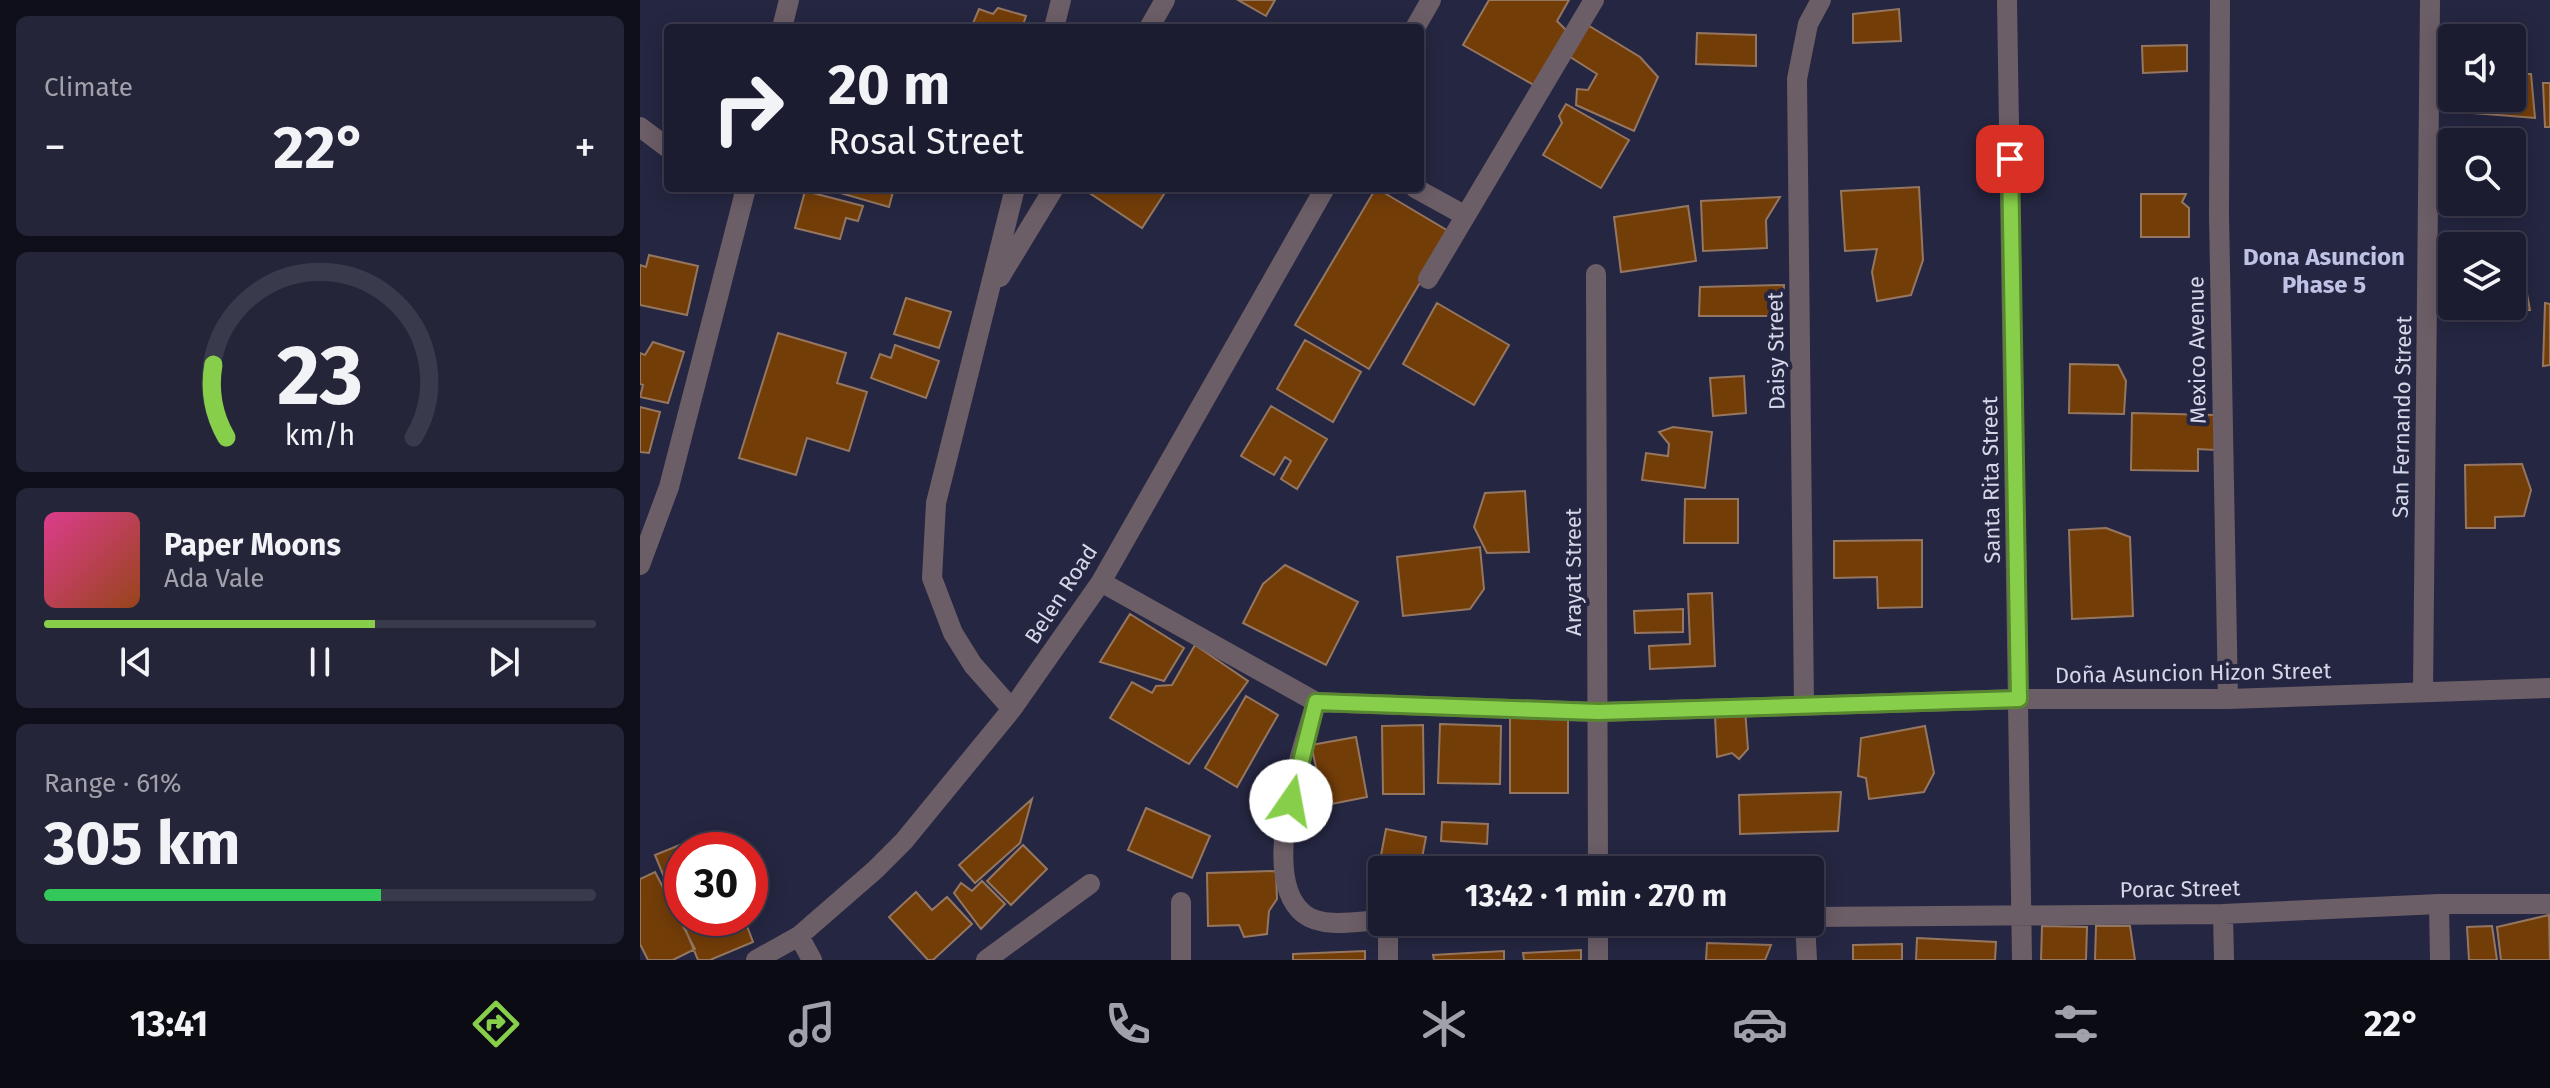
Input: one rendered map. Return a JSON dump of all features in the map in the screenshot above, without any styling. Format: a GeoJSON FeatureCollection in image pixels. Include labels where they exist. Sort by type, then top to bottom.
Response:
{"type":"FeatureCollection","features":[{"type":"Feature","properties":{"kind":"street"},"geometry":{"type":"LineString","coordinates":[[783,24],[789,0]]}},
{"type":"Feature","properties":{"kind":"street"},"geometry":{"type":"LineString","coordinates":[[1055,24],[1061,0]]}},
{"type":"Feature","properties":{"kind":"street"},"geometry":{"type":"LineString","coordinates":[[1151,24],[1165,0]]}},
{"type":"Feature","properties":{"kind":"street"},"geometry":{"type":"LineString","coordinates":[[1417,24],[1431,0]]}},
{"type":"Feature","properties":{"kind":"street"},"geometry":{"type":"LineString","coordinates":[[1428,279],[1594,0]]}},
{"type":"Feature","properties":{"kind":"street","name":"Daisy Street"},"geometry":{"type":"LineString","coordinates":[[1804,706],[1797,79],[1808,24],[1821,0]]}},
{"type":"Feature","properties":{"kind":"street","name":"Santa Rita Street"},"geometry":{"type":"LineString","coordinates":[[2007,0],[2022,960]]}},
{"type":"Feature","properties":{"kind":"street","name":"Mexico Avenue"},"geometry":{"type":"LineString","coordinates":[[2220,0],[2219,215],[2228,699]]}},
{"type":"Feature","properties":{"kind":"street","name":"San Fernando Street"},"geometry":{"type":"LineString","coordinates":[[2423,691],[2430,0]]}},
{"type":"Feature","properties":{"kind":"street"},"geometry":{"type":"LineString","coordinates":[[640,127],[664,145]]}},
{"type":"Feature","properties":{"kind":"street"},"geometry":{"type":"LineString","coordinates":[[640,565],[669,487],[745,192]]}},
{"type":"Feature","properties":{"kind":"street"},"geometry":{"type":"LineString","coordinates":[[1012,709],[973,665],[953,633],[932,578],[936,503],[1014,192]]}},
{"type":"Feature","properties":{"kind":"street"},"geometry":{"type":"LineString","coordinates":[[988,298],[1052,192]]}},
{"type":"Feature","properties":{"kind":"street","name":"Belen Road"},"geometry":{"type":"LineString","coordinates":[[756,960],[799,936],[904,841],[1012,709],[1101,582],[1323,192]]}},
{"type":"Feature","properties":{"kind":"street"},"geometry":{"type":"LineString","coordinates":[[1422,192],[1464,215]]}},
{"type":"Feature","properties":{"kind":"street","name":"Arayat Street"},"geometry":{"type":"LineString","coordinates":[[1596,274],[1598,856]]}},
{"type":"Feature","properties":{"kind":"street"},"geometry":{"type":"LineString","coordinates":[[1101,582],[1316,702],[1294,777],[1283,848],[1286,883],[1295,904],[1317,920],[1368,920]]}},
{"type":"Feature","properties":{"kind":"street","name":"Doña Asuncion Hizon Street"},"geometry":{"type":"LineString","coordinates":[[1316,702],[1598,712],[2019,699],[2228,699],[2550,688]]}},
{"type":"Feature","properties":{"kind":"street"},"geometry":{"type":"LineString","coordinates":[[986,960],[1090,884]]}},
{"type":"Feature","properties":{"kind":"street"},"geometry":{"type":"LineString","coordinates":[[1181,902],[1181,960]]}},
{"type":"Feature","properties":{"kind":"street"},"geometry":{"type":"LineString","coordinates":[[2439,904],[2440,960]]}},
{"type":"Feature","properties":{"kind":"street","name":"Porac Street"},"geometry":{"type":"LineString","coordinates":[[1824,917],[2223,914],[2439,904],[2550,904]]}},
{"type":"Feature","properties":{"kind":"street"},"geometry":{"type":"LineString","coordinates":[[2223,914],[2224,960]]}},
{"type":"Feature","properties":{"kind":"street"},"geometry":{"type":"LineString","coordinates":[[799,936],[812,960]]}},
{"type":"Feature","properties":{"kind":"street"},"geometry":{"type":"LineString","coordinates":[[1388,936],[1388,960]]}},
{"type":"Feature","properties":{"kind":"street"},"geometry":{"type":"LineString","coordinates":[[1598,936],[1598,960]]}},
{"type":"Feature","properties":{"kind":"street"},"geometry":{"type":"LineString","coordinates":[[1806,936],[1807,960]]}},
{"type":"Feature","properties":{"kind":"building"},"geometry":{"type":"Polygon","coordinates":[[[1238,0],[1275,0],[1266,16],[1238,0]]]}},
{"type":"Feature","properties":{"kind":"building"},"geometry":{"type":"Polygon","coordinates":[[[1489,0],[1569,0],[1557,21],[1569,33],[1539,88],[1463,45],[1489,0]]]}},
{"type":"Feature","properties":{"kind":"building"},"geometry":{"type":"Polygon","coordinates":[[[998,8],[1026,16],[1023,24],[973,24],[979,9],[993,14],[998,8]]]}},
{"type":"Feature","properties":{"kind":"building"},"geometry":{"type":"Polygon","coordinates":[[[1899,9],[1901,41],[1853,43],[1853,14],[1899,9]]]}},
{"type":"Feature","properties":{"kind":"building"},"geometry":{"type":"Polygon","coordinates":[[[1586,24],[1640,57],[1658,77],[1634,131],[1576,105],[1577,89],[1588,90],[1597,74],[1567,55],[1586,24]]]}},
{"type":"Feature","properties":{"kind":"building"},"geometry":{"type":"Polygon","coordinates":[[[1697,33],[1756,35],[1756,66],[1696,64],[1697,33]]]}},
{"type":"Feature","properties":{"kind":"building"},"geometry":{"type":"Polygon","coordinates":[[[2187,45],[2187,71],[2143,73],[2142,46],[2187,45]]]}},
{"type":"Feature","properties":{"kind":"building"},"geometry":{"type":"Polygon","coordinates":[[[2526,74],[2531,74],[2535,118],[2461,112],[2526,112],[2526,74]]]}},
{"type":"Feature","properties":{"kind":"building"},"geometry":{"type":"Polygon","coordinates":[[[2543,83],[2550,83],[2550,127],[2545,127],[2543,83]]]}},
{"type":"Feature","properties":{"kind":"building"},"geometry":{"type":"Polygon","coordinates":[[[1566,104],[1629,140],[1601,188],[1543,155],[1562,123],[1559,116],[1566,104]]]}},
{"type":"Feature","properties":{"kind":"building"},"geometry":{"type":"Polygon","coordinates":[[[1919,187],[1923,260],[1911,295],[1877,301],[1872,272],[1877,249],[1845,251],[1841,191],[1919,187]]]}},
{"type":"Feature","properties":{"kind":"building"},"geometry":{"type":"Polygon","coordinates":[[[805,192],[863,206],[858,221],[846,218],[840,239],[795,228],[805,192]]]}},
{"type":"Feature","properties":{"kind":"building"},"geometry":{"type":"Polygon","coordinates":[[[837,192],[893,192],[889,207],[837,192]]]}},
{"type":"Feature","properties":{"kind":"building"},"geometry":{"type":"Polygon","coordinates":[[[1088,192],[1165,192],[1142,228],[1088,192]]]}},
{"type":"Feature","properties":{"kind":"building"},"geometry":{"type":"Polygon","coordinates":[[[1374,192],[1383,192],[1450,232],[1369,369],[1295,325],[1374,192]]]}},
{"type":"Feature","properties":{"kind":"building"},"geometry":{"type":"Polygon","coordinates":[[[2141,194],[2186,194],[2182,202],[2189,208],[2189,237],[2141,237],[2141,194]]]}},
{"type":"Feature","properties":{"kind":"building"},"geometry":{"type":"Polygon","coordinates":[[[1780,197],[1766,220],[1767,248],[1703,251],[1701,201],[1780,197]]]}},
{"type":"Feature","properties":{"kind":"building"},"geometry":{"type":"Polygon","coordinates":[[[1688,206],[1696,261],[1621,272],[1614,217],[1688,206]]]}},
{"type":"Feature","properties":{"kind":"building"},"geometry":{"type":"Polygon","coordinates":[[[649,255],[698,266],[687,315],[640,305],[640,265],[646,267],[649,255]]]}},
{"type":"Feature","properties":{"kind":"building"},"geometry":{"type":"Polygon","coordinates":[[[1784,285],[1783,316],[1699,316],[1700,287],[1784,285]]]}},
{"type":"Feature","properties":{"kind":"building"},"geometry":{"type":"Polygon","coordinates":[[[2526,289],[2530,310],[2526,310],[2526,289]]]}},
{"type":"Feature","properties":{"kind":"building"},"geometry":{"type":"Polygon","coordinates":[[[906,298],[951,312],[939,348],[894,334],[906,298]]]}},
{"type":"Feature","properties":{"kind":"building"},"geometry":{"type":"Polygon","coordinates":[[[1437,303],[1509,345],[1474,405],[1403,364],[1437,303]]]}},
{"type":"Feature","properties":{"kind":"building"},"geometry":{"type":"Polygon","coordinates":[[[2545,303],[2550,304],[2550,365],[2543,366],[2545,303]]]}},
{"type":"Feature","properties":{"kind":"building"},"geometry":{"type":"Polygon","coordinates":[[[778,333],[846,353],[837,383],[867,392],[849,451],[807,438],[796,475],[739,458],[778,333]]]}},
{"type":"Feature","properties":{"kind":"building"},"geometry":{"type":"Polygon","coordinates":[[[1305,340],[1361,372],[1333,422],[1277,389],[1305,340]]]}},
{"type":"Feature","properties":{"kind":"building"},"geometry":{"type":"Polygon","coordinates":[[[653,342],[684,352],[668,403],[640,397],[643,385],[640,384],[640,353],[645,355],[653,342]]]}},
{"type":"Feature","properties":{"kind":"building"},"geometry":{"type":"Polygon","coordinates":[[[895,345],[939,361],[926,398],[871,378],[880,354],[891,358],[895,345]]]}},
{"type":"Feature","properties":{"kind":"building"},"geometry":{"type":"Polygon","coordinates":[[[2070,364],[2118,365],[2126,381],[2124,414],[2069,413],[2070,364]]]}},
{"type":"Feature","properties":{"kind":"building"},"geometry":{"type":"Polygon","coordinates":[[[1744,376],[1746,413],[1713,416],[1710,378],[1744,376]]]}},
{"type":"Feature","properties":{"kind":"building"},"geometry":{"type":"Polygon","coordinates":[[[1271,406],[1327,439],[1297,489],[1281,479],[1291,461],[1285,457],[1274,475],[1241,456],[1271,406]]]}},
{"type":"Feature","properties":{"kind":"building"},"geometry":{"type":"Polygon","coordinates":[[[640,407],[660,412],[649,453],[640,452],[640,407]]]}},
{"type":"Feature","properties":{"kind":"building"},"geometry":{"type":"Polygon","coordinates":[[[2132,413],[2215,415],[2215,450],[2198,449],[2198,471],[2131,470],[2132,413]]]}},
{"type":"Feature","properties":{"kind":"building"},"geometry":{"type":"Polygon","coordinates":[[[1673,427],[1712,432],[1705,488],[1642,480],[1646,453],[1668,456],[1669,444],[1659,432],[1673,427]]]}},
{"type":"Feature","properties":{"kind":"building"},"geometry":{"type":"Polygon","coordinates":[[[2522,464],[2531,490],[2524,516],[2495,517],[2495,528],[2466,528],[2465,465],[2522,464]]]}},
{"type":"Feature","properties":{"kind":"building"},"geometry":{"type":"Polygon","coordinates":[[[1525,491],[1529,552],[1487,553],[1474,527],[1485,493],[1525,491]]]}},
{"type":"Feature","properties":{"kind":"building"},"geometry":{"type":"Polygon","coordinates":[[[1685,499],[1738,499],[1738,543],[1684,543],[1685,499]]]}},
{"type":"Feature","properties":{"kind":"building"},"geometry":{"type":"Polygon","coordinates":[[[2106,528],[2130,537],[2133,616],[2072,619],[2069,530],[2106,528]]]}},
{"type":"Feature","properties":{"kind":"building"},"geometry":{"type":"Polygon","coordinates":[[[1922,540],[1922,607],[1878,608],[1877,577],[1834,578],[1834,541],[1922,540]]]}},
{"type":"Feature","properties":{"kind":"building"},"geometry":{"type":"Polygon","coordinates":[[[1480,547],[1484,589],[1470,609],[1403,616],[1397,557],[1480,547]]]}},
{"type":"Feature","properties":{"kind":"building"},"geometry":{"type":"Polygon","coordinates":[[[1285,565],[1358,602],[1326,665],[1243,623],[1263,584],[1285,565]]]}},
{"type":"Feature","properties":{"kind":"building"},"geometry":{"type":"Polygon","coordinates":[[[1712,593],[1715,666],[1650,669],[1649,646],[1690,644],[1688,594],[1712,593]]]}},
{"type":"Feature","properties":{"kind":"building"},"geometry":{"type":"Polygon","coordinates":[[[1683,609],[1683,632],[1635,633],[1634,611],[1683,609]]]}},
{"type":"Feature","properties":{"kind":"building"},"geometry":{"type":"Polygon","coordinates":[[[1130,614],[1184,648],[1164,681],[1100,662],[1130,614]]]}},
{"type":"Feature","properties":{"kind":"building"},"geometry":{"type":"Polygon","coordinates":[[[1195,645],[1248,681],[1189,764],[1110,718],[1132,682],[1152,693],[1156,686],[1172,685],[1195,645]]]}},
{"type":"Feature","properties":{"kind":"building"},"geometry":{"type":"Polygon","coordinates":[[[1246,696],[1278,715],[1237,787],[1205,768],[1246,696]]]}},
{"type":"Feature","properties":{"kind":"building"},"geometry":{"type":"Polygon","coordinates":[[[1745,709],[1748,749],[1739,759],[1732,753],[1717,757],[1715,716],[1745,709]]]}},
{"type":"Feature","properties":{"kind":"building"},"geometry":{"type":"Polygon","coordinates":[[[1568,717],[1568,793],[1510,793],[1510,718],[1568,717]]]}},
{"type":"Feature","properties":{"kind":"building"},"geometry":{"type":"Polygon","coordinates":[[[1440,724],[1501,726],[1500,784],[1438,783],[1440,724]]]}},
{"type":"Feature","properties":{"kind":"building"},"geometry":{"type":"Polygon","coordinates":[[[1423,725],[1424,794],[1383,794],[1382,726],[1423,725]]]}},
{"type":"Feature","properties":{"kind":"building"},"geometry":{"type":"Polygon","coordinates":[[[1925,726],[1934,773],[1924,792],[1869,799],[1866,778],[1858,776],[1861,738],[1925,726]]]}},
{"type":"Feature","properties":{"kind":"building"},"geometry":{"type":"Polygon","coordinates":[[[1356,737],[1367,797],[1311,808],[1306,779],[1318,776],[1311,745],[1356,737]]]}},
{"type":"Feature","properties":{"kind":"building"},"geometry":{"type":"Polygon","coordinates":[[[1841,792],[1838,831],[1740,834],[1739,795],[1841,792]]]}},
{"type":"Feature","properties":{"kind":"building"},"geometry":{"type":"Polygon","coordinates":[[[1032,799],[1020,843],[975,883],[959,865],[1032,799]]]}},
{"type":"Feature","properties":{"kind":"building"},"geometry":{"type":"Polygon","coordinates":[[[1146,808],[1210,836],[1192,878],[1128,850],[1146,808]]]}},
{"type":"Feature","properties":{"kind":"building"},"geometry":{"type":"Polygon","coordinates":[[[1442,822],[1488,824],[1487,844],[1441,841],[1442,822]]]}},
{"type":"Feature","properties":{"kind":"building"},"geometry":{"type":"Polygon","coordinates":[[[1386,829],[1426,837],[1422,856],[1381,855],[1386,829]]]}},
{"type":"Feature","properties":{"kind":"building"},"geometry":{"type":"Polygon","coordinates":[[[1023,845],[1047,869],[1011,905],[987,881],[1023,845]]]}},
{"type":"Feature","properties":{"kind":"building"},"geometry":{"type":"Polygon","coordinates":[[[664,851],[664,877],[655,855],[664,851]]]}},
{"type":"Feature","properties":{"kind":"building"},"geometry":{"type":"Polygon","coordinates":[[[1276,871],[1277,899],[1269,911],[1267,934],[1244,937],[1239,925],[1208,926],[1207,873],[1276,871]]]}},
{"type":"Feature","properties":{"kind":"building"},"geometry":{"type":"Polygon","coordinates":[[[655,872],[664,889],[664,936],[688,936],[695,949],[673,960],[648,960],[640,944],[640,879],[655,872]]]}},
{"type":"Feature","properties":{"kind":"building"},"geometry":{"type":"Polygon","coordinates":[[[982,881],[1005,904],[981,929],[954,893],[961,883],[972,891],[982,881]]]}},
{"type":"Feature","properties":{"kind":"building"},"geometry":{"type":"Polygon","coordinates":[[[916,892],[932,910],[947,897],[972,924],[933,960],[928,960],[889,917],[916,892]]]}},
{"type":"Feature","properties":{"kind":"building"},"geometry":{"type":"Polygon","coordinates":[[[2549,915],[2550,960],[2501,960],[2497,927],[2549,915]]]}},
{"type":"Feature","properties":{"kind":"building"},"geometry":{"type":"Polygon","coordinates":[[[2042,926],[2087,927],[2086,960],[2041,960],[2042,926]]]}},
{"type":"Feature","properties":{"kind":"building"},"geometry":{"type":"Polygon","coordinates":[[[2096,926],[2130,926],[2135,960],[2095,960],[2096,926]]]}},
{"type":"Feature","properties":{"kind":"building"},"geometry":{"type":"Polygon","coordinates":[[[2492,926],[2497,960],[2469,960],[2467,927],[2492,926]]]}},
{"type":"Feature","properties":{"kind":"building"},"geometry":{"type":"Polygon","coordinates":[[[688,936],[751,936],[753,942],[710,960],[698,960],[688,936]]]}},
{"type":"Feature","properties":{"kind":"building"},"geometry":{"type":"Polygon","coordinates":[[[1917,938],[1996,942],[1995,960],[1916,960],[1917,938]]]}},
{"type":"Feature","properties":{"kind":"building"},"geometry":{"type":"Polygon","coordinates":[[[1707,943],[1771,945],[1765,960],[1706,960],[1707,943]]]}},
{"type":"Feature","properties":{"kind":"building"},"geometry":{"type":"Polygon","coordinates":[[[1902,944],[1902,960],[1853,960],[1853,945],[1902,944]]]}},
{"type":"Feature","properties":{"kind":"building"},"geometry":{"type":"Polygon","coordinates":[[[1581,950],[1581,960],[1524,960],[1523,953],[1581,950]]]}},
{"type":"Feature","properties":{"kind":"building"},"geometry":{"type":"Polygon","coordinates":[[[1365,951],[1365,960],[1293,960],[1293,954],[1365,951]]]}},
{"type":"Feature","properties":{"kind":"building"},"geometry":{"type":"Polygon","coordinates":[[[1504,951],[1504,960],[1434,960],[1433,955],[1504,951]]]}},
{"type":"Feature","properties":{"kind":"district","name":"Dona Asuncion Phase 5"},"geometry":{"type":"Point","coordinates":[2324,271]}},
{"type":"Feature","properties":{"kind":"route"},"geometry":{"type":"LineString","coordinates":[[1291,801],[1294,777],[1316,702],[1598,712],[2019,699],[2010,159]]}}]}
